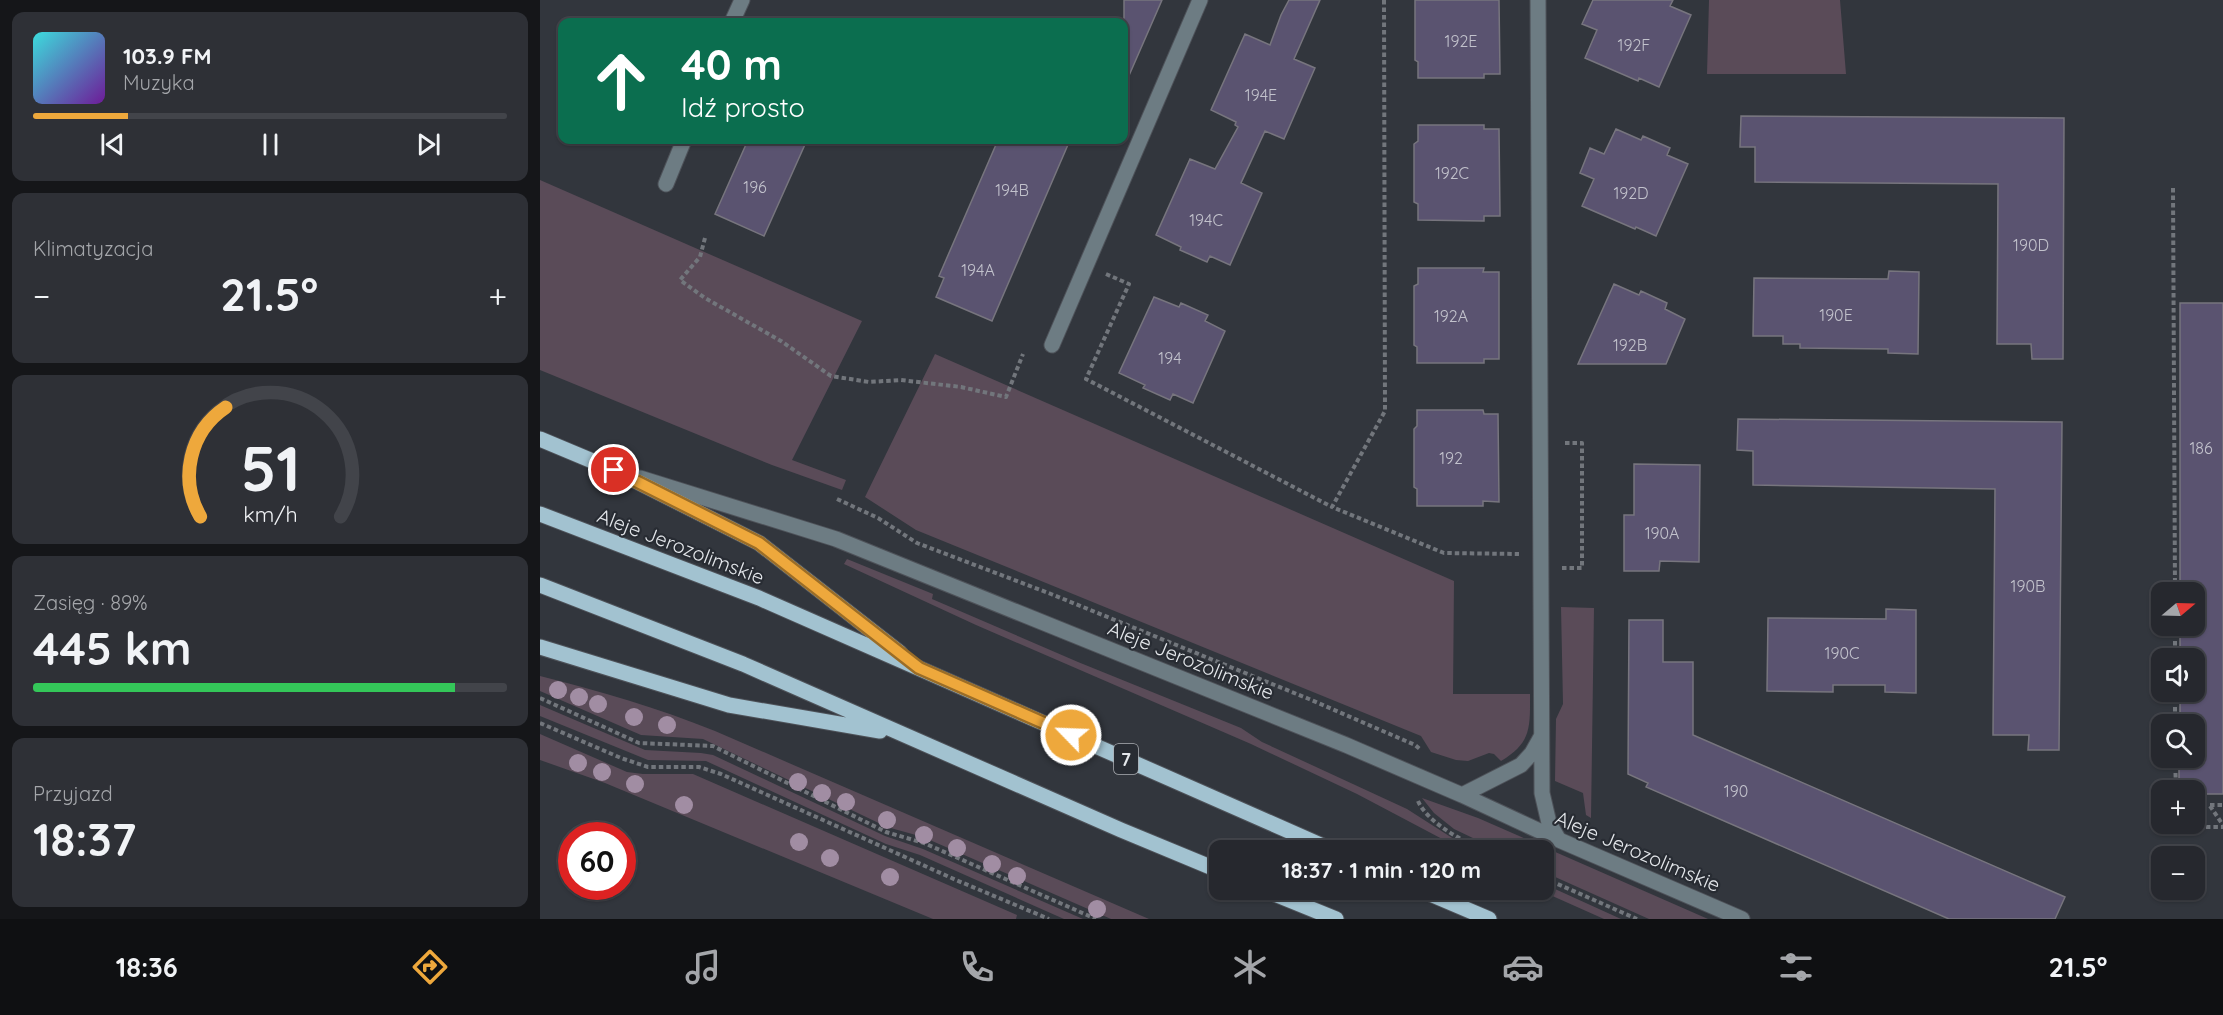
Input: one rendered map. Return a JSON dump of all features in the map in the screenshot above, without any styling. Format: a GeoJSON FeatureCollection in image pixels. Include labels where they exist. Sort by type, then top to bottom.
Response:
{"type":"FeatureCollection","features":[{"type":"Feature","properties":{"kind":"main road"},"geometry":{"type":"LineString","coordinates":[[540,439],[614,470],[759,543],[919,668]]}},
{"type":"Feature","properties":{"kind":"main road","name":"Aleje Jerozolimskie"},"geometry":{"type":"LineString","coordinates":[[540,514],[759,598],[1309,840]]}},
{"type":"Feature","properties":{"kind":"main road"},"geometry":{"type":"LineString","coordinates":[[540,585],[743,664],[1209,866]]}},
{"type":"Feature","properties":{"kind":"main road"},"geometry":{"type":"LineString","coordinates":[[540,647],[729,705],[904,735]]}},
{"type":"Feature","properties":{"kind":"main road"},"geometry":{"type":"LineString","coordinates":[[1289,900],[1336,919]]}},
{"type":"Feature","properties":{"kind":"main road"},"geometry":{"type":"LineString","coordinates":[[1444,900],[1489,919]]}},
{"type":"Feature","properties":{"kind":"street"},"geometry":{"type":"LineString","coordinates":[[734,18],[742,0]]}},
{"type":"Feature","properties":{"kind":"street"},"geometry":{"type":"LineString","coordinates":[[1052,345],[1200,0]]}},
{"type":"Feature","properties":{"kind":"street"},"geometry":{"type":"LineString","coordinates":[[1538,0],[1542,793],[1547,816],[1559,840]]}},
{"type":"Feature","properties":{"kind":"street"},"geometry":{"type":"LineString","coordinates":[[666,184],[682,144]]}},
{"type":"Feature","properties":{"kind":"street","name":"Aleje Jerozolimskie"},"geometry":{"type":"LineString","coordinates":[[614,470],[837,540],[1346,745],[1742,919]]}},
{"type":"Feature","properties":{"kind":"street"},"geometry":{"type":"LineString","coordinates":[[1462,795],[1521,765],[1543,735]]}},
{"type":"Feature","properties":{"kind":"path"},"geometry":{"type":"LineString","coordinates":[[1332,507],[1385,411],[1383,0]]}},
{"type":"Feature","properties":{"kind":"path"},"geometry":{"type":"LineString","coordinates":[[2173,188],[2175,582]]}},
{"type":"Feature","properties":{"kind":"path"},"geometry":{"type":"LineString","coordinates":[[705,238],[700,257],[680,280],[705,298],[781,341],[831,376],[869,382],[902,380],[961,387],[1006,397],[1023,354]]}},
{"type":"Feature","properties":{"kind":"path"},"geometry":{"type":"LineString","coordinates":[[1087,265],[1129,284],[1086,379],[1332,507],[1444,553],[1541,554]]}},
{"type":"Feature","properties":{"kind":"path"},"geometry":{"type":"LineString","coordinates":[[837,499],[878,518],[917,543],[1051,594],[1309,699],[1415,745],[1426,756]]}},
{"type":"Feature","properties":{"kind":"path"},"geometry":{"type":"LineString","coordinates":[[540,698],[639,743],[713,746],[886,832],[924,843],[1096,919]]}},
{"type":"Feature","properties":{"kind":"path"},"geometry":{"type":"LineString","coordinates":[[540,723],[621,758],[648,767],[699,766],[721,774],[1049,919]]}},
{"type":"Feature","properties":{"kind":"path"},"geometry":{"type":"LineString","coordinates":[[1417,794],[1421,808],[1434,821],[1462,840]]}},
{"type":"Feature","properties":{"kind":"path"},"geometry":{"type":"LineString","coordinates":[[2205,805],[2223,805]]}},
{"type":"Feature","properties":{"kind":"path"},"geometry":{"type":"LineString","coordinates":[[2205,827],[2223,826],[2210,805]]}},
{"type":"Feature","properties":{"kind":"path"},"geometry":{"type":"LineString","coordinates":[[1554,882],[1637,919]]}},
{"type":"Feature","properties":{"kind":"shaded area"},"geometry":{"type":"Polygon","coordinates":[[[1709,0],[1840,0],[1846,74],[1707,74],[1709,0]]]}},
{"type":"Feature","properties":{"kind":"shaded area"},"geometry":{"type":"Polygon","coordinates":[[[540,180],[862,321],[792,460],[846,480],[842,490],[772,465],[540,370],[540,180]]]}},
{"type":"Feature","properties":{"kind":"shaded area"},"geometry":{"type":"Polygon","coordinates":[[[935,354],[1454,581],[1453,694],[1530,694],[1529,725],[1524,740],[1501,761],[1494,754],[1489,753],[1468,761],[1456,760],[1431,752],[1421,736],[916,530],[865,497],[935,354]]]}},
{"type":"Feature","properties":{"kind":"shaded area"},"geometry":{"type":"Polygon","coordinates":[[[847,559],[933,594],[932,599],[1078,662],[1241,728],[1262,742],[1407,809],[1455,840],[1444,840],[1357,794],[1251,744],[976,625],[844,564],[847,559]]]}},
{"type":"Feature","properties":{"kind":"shaded area"},"geometry":{"type":"Polygon","coordinates":[[[1561,607],[1594,608],[1591,818],[1586,815],[1583,793],[1555,781],[1556,719],[1563,704],[1561,607]]]}},
{"type":"Feature","properties":{"kind":"shaded area"},"geometry":{"type":"Polygon","coordinates":[[[540,676],[629,701],[715,731],[1149,919],[1111,919],[923,837],[887,827],[703,739],[641,735],[540,691],[540,676]]]}},
{"type":"Feature","properties":{"kind":"shaded area"},"geometry":{"type":"Polygon","coordinates":[[[540,705],[645,750],[713,755],[885,836],[923,849],[1083,919],[1064,919],[920,855],[886,844],[706,761],[648,760],[540,716],[540,705]]]}},
{"type":"Feature","properties":{"kind":"shaded area"},"geometry":{"type":"Polygon","coordinates":[[[540,734],[627,772],[693,774],[1017,915],[1016,919],[933,919],[605,783],[540,760],[540,734]]]}},
{"type":"Feature","properties":{"kind":"shaded area"},"geometry":{"type":"Polygon","coordinates":[[[1422,798],[1478,818],[1528,840],[1477,840],[1454,829],[1434,813],[1422,798]]]}},
{"type":"Feature","properties":{"kind":"shaded area"},"geometry":{"type":"Polygon","coordinates":[[[1554,851],[1708,919],[1649,919],[1554,876],[1554,851]]]}},
{"type":"Feature","properties":{"kind":"shaded area"},"geometry":{"type":"Polygon","coordinates":[[[1554,889],[1621,919],[1604,919],[1554,897],[1554,889]]]}},
{"type":"Feature","properties":{"kind":"building"},"geometry":{"type":"Polygon","coordinates":[[[1124,0],[1162,0],[1128,78],[1128,18],[1124,18],[1124,0]]]}},
{"type":"Feature","properties":{"kind":"building"},"geometry":{"type":"Polygon","coordinates":[[[1289,0],[1320,0],[1294,59],[1315,68],[1284,139],[1265,131],[1241,183],[1262,193],[1230,265],[1210,256],[1207,262],[1180,250],[1181,247],[1156,235],[1190,159],[1215,169],[1238,127],[1235,125],[1236,122],[1211,110],[1245,34],[1270,45],[1289,0]]]}},
{"type":"Feature","properties":{"kind":"building"},"geometry":{"type":"Polygon","coordinates":[[[1415,0],[1499,0],[1500,74],[1484,74],[1484,78],[1418,78],[1418,62],[1415,60],[1415,0]]]}},
{"type":"Feature","properties":{"kind":"building"},"geometry":{"type":"Polygon","coordinates":[[[1593,0],[1673,0],[1670,6],[1691,15],[1659,87],[1639,78],[1638,81],[1585,58],[1597,30],[1582,24],[1593,0]]]}},
{"type":"Feature","properties":{"kind":"building"},"geometry":{"type":"Polygon","coordinates":[[[1741,116],[2064,118],[2063,359],[2032,359],[2031,344],[1997,344],[1998,184],[1755,182],[1755,147],[1740,147],[1741,116]]]}},
{"type":"Feature","properties":{"kind":"building"},"geometry":{"type":"Polygon","coordinates":[[[1418,125],[1484,125],[1484,129],[1499,129],[1500,216],[1484,216],[1484,221],[1418,220],[1418,204],[1414,202],[1414,144],[1418,141],[1418,125]]]}},
{"type":"Feature","properties":{"kind":"building"},"geometry":{"type":"Polygon","coordinates":[[[1616,129],[1641,140],[1643,136],[1670,148],[1667,155],[1688,164],[1656,236],[1582,206],[1594,179],[1580,173],[1590,148],[1604,154],[1616,129]]]}},
{"type":"Feature","properties":{"kind":"building"},"geometry":{"type":"Polygon","coordinates":[[[746,144],[805,144],[764,236],[715,214],[746,144]]]}},
{"type":"Feature","properties":{"kind":"building"},"geometry":{"type":"Polygon","coordinates":[[[996,144],[1068,144],[992,321],[936,297],[944,278],[939,276],[996,144]]]}},
{"type":"Feature","properties":{"kind":"building"},"geometry":{"type":"Polygon","coordinates":[[[1418,268],[1484,268],[1483,272],[1499,272],[1499,359],[1484,359],[1484,363],[1417,363],[1417,347],[1414,345],[1414,286],[1418,284],[1418,268]]]}},
{"type":"Feature","properties":{"kind":"building"},"geometry":{"type":"Polygon","coordinates":[[[1889,271],[1919,272],[1918,354],[1888,353],[1888,349],[1800,348],[1800,344],[1783,344],[1783,336],[1753,336],[1754,278],[1888,279],[1889,271]]]}},
{"type":"Feature","properties":{"kind":"building"},"geometry":{"type":"Polygon","coordinates":[[[1614,284],[1639,295],[1641,291],[1667,303],[1665,309],[1685,319],[1666,364],[1578,364],[1614,284]]]}},
{"type":"Feature","properties":{"kind":"building"},"geometry":{"type":"Polygon","coordinates":[[[1154,297],[1179,307],[1181,303],[1208,315],[1205,321],[1225,331],[1193,403],[1173,394],[1170,400],[1143,388],[1145,385],[1119,373],[1154,297]]]}},
{"type":"Feature","properties":{"kind":"building"},"geometry":{"type":"Polygon","coordinates":[[[2180,303],[2223,303],[2223,794],[2205,794],[2205,780],[2179,780],[2179,768],[2205,768],[2205,714],[2180,714],[2180,702],[2205,702],[2205,648],[2180,648],[2180,636],[2205,636],[2205,582],[2180,582],[2180,303]]]}},
{"type":"Feature","properties":{"kind":"building"},"geometry":{"type":"Polygon","coordinates":[[[1417,410],[1483,410],[1484,414],[1498,414],[1499,502],[1483,501],[1483,506],[1417,506],[1417,489],[1414,487],[1414,429],[1417,426],[1417,410]]]}},
{"type":"Feature","properties":{"kind":"building"},"geometry":{"type":"Polygon","coordinates":[[[1738,419],[2062,422],[2059,750],[2028,750],[2029,735],[1993,735],[1995,489],[1753,485],[1753,451],[1737,450],[1738,419]]]}},
{"type":"Feature","properties":{"kind":"building"},"geometry":{"type":"Polygon","coordinates":[[[1634,464],[1700,465],[1699,562],[1660,561],[1659,571],[1624,571],[1624,515],[1634,515],[1634,464]]]}},
{"type":"Feature","properties":{"kind":"building"},"geometry":{"type":"Polygon","coordinates":[[[1886,609],[1916,610],[1916,693],[1885,692],[1885,685],[1833,685],[1833,692],[1767,691],[1768,618],[1886,619],[1886,609]]]}},
{"type":"Feature","properties":{"kind":"building"},"geometry":{"type":"Polygon","coordinates":[[[1629,620],[1663,620],[1663,662],[1693,662],[1693,735],[2065,897],[2055,919],[1949,919],[1646,787],[1648,783],[1628,774],[1629,620]]]}},
{"type":"Feature","properties":{"kind":"route"},"geometry":{"type":"LineString","coordinates":[[614,470],[759,543],[919,668],[1071,735]]}}]}
